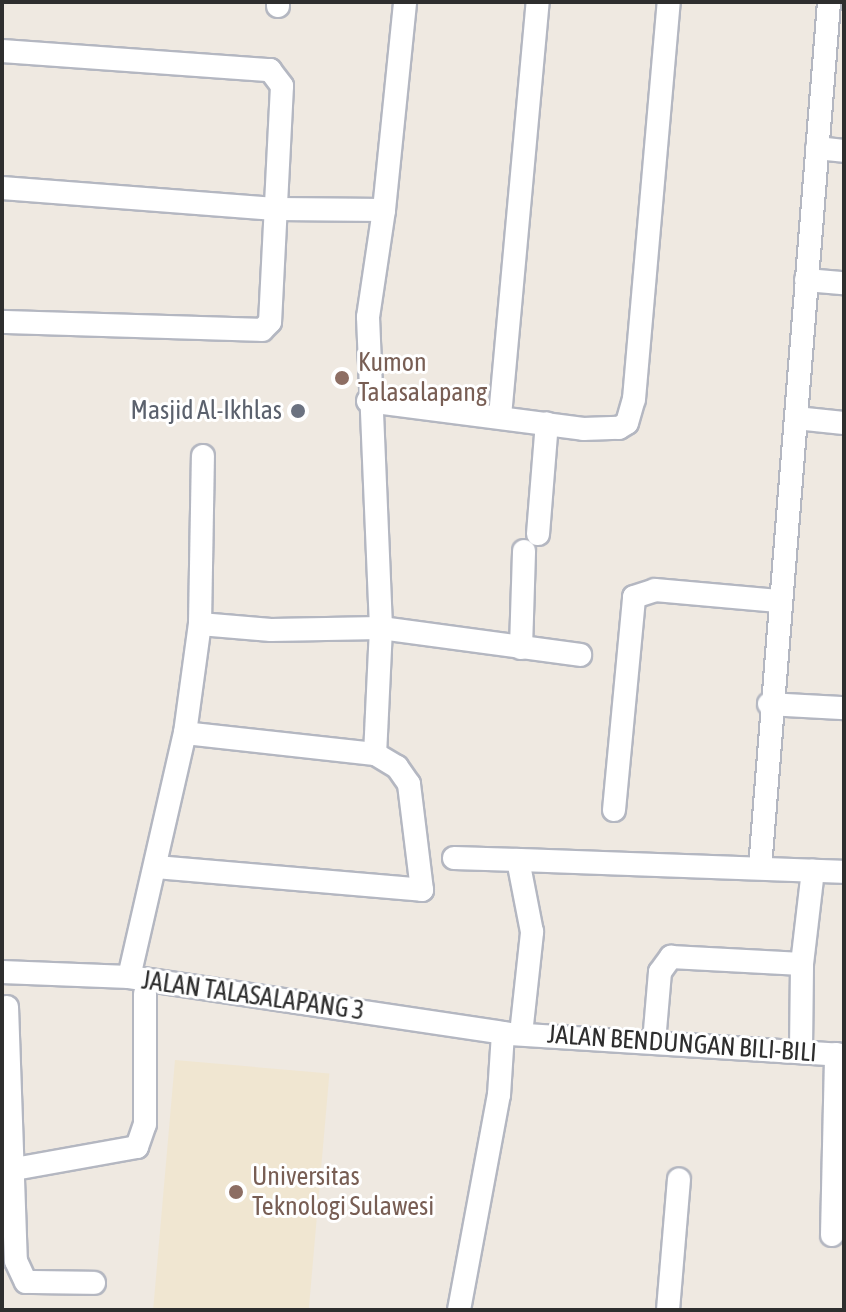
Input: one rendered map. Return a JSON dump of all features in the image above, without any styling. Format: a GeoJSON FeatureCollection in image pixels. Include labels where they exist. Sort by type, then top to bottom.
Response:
{"type":"FeatureCollection","features":[{"type":"Feature","properties":{"kind":"street"},"geometry":{"type":"LineString","coordinates":[[375,754],[381,628],[368,401],[368,317],[384,210],[405,2]]}},
{"type":"Feature","properties":{"kind":"street"},"geometry":{"type":"LineString","coordinates":[[500,416],[538,2]]}},
{"type":"Feature","properties":{"kind":"street"},"geometry":{"type":"LineString","coordinates":[[368,401],[547,423],[619,428],[631,416],[669,2]]}},
{"type":"Feature","properties":{"kind":"street"},"geometry":{"type":"LineString","coordinates":[[760,868],[769,704],[817,148],[833,13]]}},
{"type":"Feature","properties":{"kind":"street"},"geometry":{"type":"LineString","coordinates":[[2,51],[270,70],[282,86],[270,322],[262,330],[2,322]]}},
{"type":"Feature","properties":{"kind":"street"},"geometry":{"type":"LineString","coordinates":[[817,148],[844,151]]}},
{"type":"Feature","properties":{"kind":"street"},"geometry":{"type":"LineString","coordinates":[[2,188],[278,209],[384,210]]}},
{"type":"Feature","properties":{"kind":"street"},"geometry":{"type":"LineString","coordinates":[[806,280],[844,283]]}},
{"type":"Feature","properties":{"kind":"street"},"geometry":{"type":"LineString","coordinates":[[796,418],[844,423]]}},
{"type":"Feature","properties":{"kind":"street"},"geometry":{"type":"LineString","coordinates":[[521,648],[547,423]]}},
{"type":"Feature","properties":{"kind":"street"},"geometry":{"type":"LineString","coordinates":[[6,1171],[137,1147],[145,1124],[137,986],[156,867],[185,733],[200,624],[203,456]]}},
{"type":"Feature","properties":{"kind":"street"},"geometry":{"type":"LineString","coordinates":[[614,810],[634,597],[655,590],[779,601]]}},
{"type":"Feature","properties":{"kind":"street"},"geometry":{"type":"LineString","coordinates":[[200,624],[271,630],[381,628],[580,655]]}},
{"type":"Feature","properties":{"kind":"street"},"geometry":{"type":"LineString","coordinates":[[769,704],[844,708]]}},
{"type":"Feature","properties":{"kind":"street"},"geometry":{"type":"LineString","coordinates":[[156,867],[422,890],[409,784],[397,767],[375,754],[185,733]]}},
{"type":"Feature","properties":{"kind":"street"},"geometry":{"type":"LineString","coordinates":[[454,858],[844,872]]}},
{"type":"Feature","properties":{"kind":"street"},"geometry":{"type":"LineString","coordinates":[[459,1310],[532,932],[518,860]]}},
{"type":"Feature","properties":{"kind":"street"},"geometry":{"type":"LineString","coordinates":[[801,1049],[802,964],[813,871]]}},
{"type":"Feature","properties":{"kind":"street"},"geometry":{"type":"LineString","coordinates":[[654,1042],[660,972],[671,957],[802,964]]}},
{"type":"Feature","properties":{"kind":"street","name":"JALAN TALASALAPANG 3"},"geometry":{"type":"LineString","coordinates":[[2,972],[512,1034]]}},
{"type":"Feature","properties":{"kind":"street"},"geometry":{"type":"LineString","coordinates":[[7,1007],[6,1171],[16,1261],[26,1282],[94,1283]]}},
{"type":"Feature","properties":{"kind":"street","name":"JALAN BENDUNGAN BILI-BILI"},"geometry":{"type":"LineString","coordinates":[[512,1034],[801,1049],[840,1055]]}},
{"type":"Feature","properties":{"kind":"street"},"geometry":{"type":"LineString","coordinates":[[832,1235],[840,1055]]}},
{"type":"Feature","properties":{"kind":"street"},"geometry":{"type":"LineString","coordinates":[[668,1310],[679,1179]]}},
{"type":"Feature","properties":{"kind":"shaded area","name":"Universitas Teknologi Sulawesi"},"geometry":{"type":"Polygon","coordinates":[[[175,1060],[329,1074],[309,1310],[153,1310],[175,1060]]]}},
{"type":"Feature","properties":{"kind":"place","name":"Kumon Talasalapang"},"geometry":{"type":"Point","coordinates":[342,378]}},
{"type":"Feature","properties":{"kind":"place","name":"Masjid Al-Ikhlas"},"geometry":{"type":"Point","coordinates":[298,411]}},
{"type":"Feature","properties":{"kind":"place","name":"Universitas Teknologi Sulawesi"},"geometry":{"type":"Point","coordinates":[236,1192]}}]}
